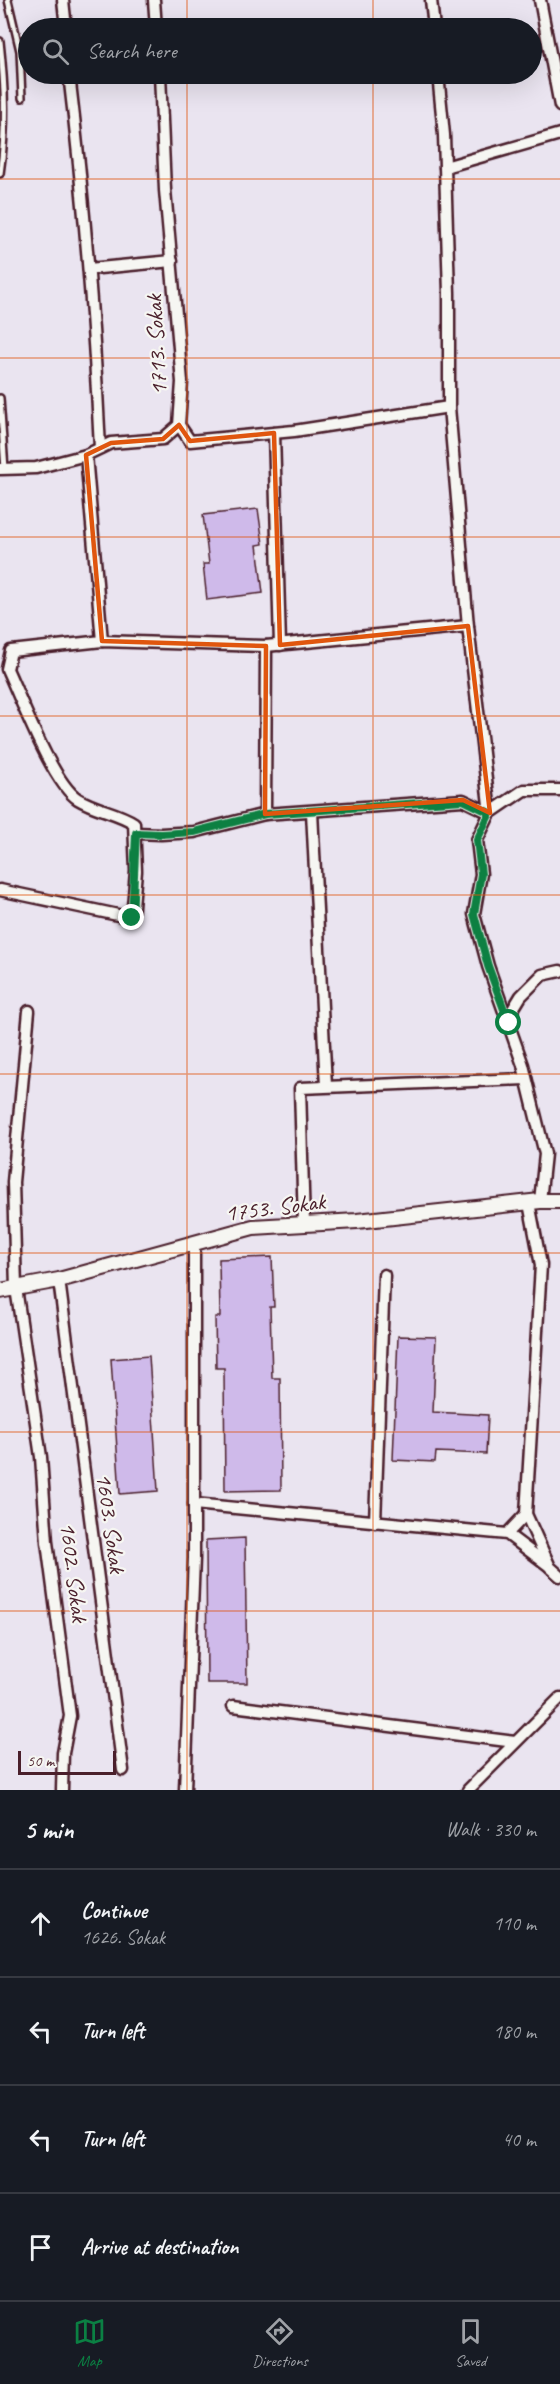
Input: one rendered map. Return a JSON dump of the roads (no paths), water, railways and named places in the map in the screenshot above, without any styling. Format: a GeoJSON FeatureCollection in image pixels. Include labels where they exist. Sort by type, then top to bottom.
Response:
{"type":"FeatureCollection","features":[{"type":"Feature","properties":{"kind":"street"},"geometry":{"type":"LineString","coordinates":[[63,0],[65,18]]}},
{"type":"Feature","properties":{"kind":"street"},"geometry":{"type":"LineString","coordinates":[[154,0],[155,18]]}},
{"type":"Feature","properties":{"kind":"street"},"geometry":{"type":"LineString","coordinates":[[431,0],[433,18]]}},
{"type":"Feature","properties":{"kind":"street"},"geometry":{"type":"LineString","coordinates":[[540,0],[560,106]]}},
{"type":"Feature","properties":{"kind":"street"},"geometry":{"type":"LineString","coordinates":[[70,84],[94,322],[100,448]]}},
{"type":"Feature","properties":{"kind":"street","name":"1713. Sokak"},"geometry":{"type":"LineString","coordinates":[[2,469],[36,468],[86,455],[111,443],[163,440],[178,425],[182,382],[165,190],[160,84]]}},
{"type":"Feature","properties":{"kind":"street"},"geometry":{"type":"LineString","coordinates":[[439,84],[445,167],[449,293],[449,406],[468,626],[490,813]]}},
{"type":"Feature","properties":{"kind":"street"},"geometry":{"type":"LineString","coordinates":[[445,167],[560,134]]}},
{"type":"Feature","properties":{"kind":"street"},"geometry":{"type":"LineString","coordinates":[[89,269],[172,261]]}},
{"type":"Feature","properties":{"kind":"street"},"geometry":{"type":"LineString","coordinates":[[178,425],[190,441],[274,433],[449,406]]}},
{"type":"Feature","properties":{"kind":"street"},"geometry":{"type":"LineString","coordinates":[[274,433],[280,645]]}},
{"type":"Feature","properties":{"kind":"street"},"geometry":{"type":"LineString","coordinates":[[86,455],[102,641]]}},
{"type":"Feature","properties":{"kind":"street"},"geometry":{"type":"LineString","coordinates":[[0,890],[132,918],[136,833],[134,823],[123,816],[76,798],[56,776],[7,669],[11,651],[102,641],[266,646],[468,626]]}},
{"type":"Feature","properties":{"kind":"street"},"geometry":{"type":"LineString","coordinates":[[265,814],[266,646]]}},
{"type":"Feature","properties":{"kind":"street"},"geometry":{"type":"LineString","coordinates":[[550,1567],[526,1514],[541,1265],[535,1202],[545,1154],[526,1079],[488,966],[474,914],[481,874],[477,840],[490,813],[524,790],[560,790]]}},
{"type":"Feature","properties":{"kind":"street"},"geometry":{"type":"LineString","coordinates":[[136,833],[194,832],[265,814],[463,800],[490,813]]}},
{"type":"Feature","properties":{"kind":"street"},"geometry":{"type":"LineString","coordinates":[[312,812],[326,1086]]}},
{"type":"Feature","properties":{"kind":"street"},"geometry":{"type":"LineString","coordinates":[[507,1019],[521,996],[542,975],[560,971]]}},
{"type":"Feature","properties":{"kind":"street","name":"1602. Sokak"},"geometry":{"type":"LineString","coordinates":[[29,1011],[13,1182],[16,1288],[41,1457],[47,1542],[70,1716],[63,1753],[62,1790]]}},
{"type":"Feature","properties":{"kind":"street"},"geometry":{"type":"LineString","coordinates":[[304,1224],[300,1088],[526,1079]]}},
{"type":"Feature","properties":{"kind":"street","name":"1753. Sokak"},"geometry":{"type":"LineString","coordinates":[[0,1291],[59,1280],[253,1227],[369,1220],[535,1202],[560,1202]]}},
{"type":"Feature","properties":{"kind":"street"},"geometry":{"type":"LineString","coordinates":[[185,1790],[192,1628],[194,1243]]}},
{"type":"Feature","properties":{"kind":"street"},"geometry":{"type":"LineString","coordinates":[[375,1522],[384,1275]]}},
{"type":"Feature","properties":{"kind":"street","name":"1603. Sokak"},"geometry":{"type":"LineString","coordinates":[[59,1280],[123,1770]]}},
{"type":"Feature","properties":{"kind":"street"},"geometry":{"type":"LineString","coordinates":[[194,1504],[507,1534],[560,1576]]}},
{"type":"Feature","properties":{"kind":"street"},"geometry":{"type":"LineString","coordinates":[[507,1534],[526,1514]]}},
{"type":"Feature","properties":{"kind":"street"},"geometry":{"type":"LineString","coordinates":[[468,1790],[560,1698]]}},
{"type":"Feature","properties":{"kind":"street"},"geometry":{"type":"LineString","coordinates":[[233,1706],[515,1742]]}},
{"type":"Feature","properties":{"kind":"lane"},"geometry":{"type":"LineString","coordinates":[[8,0],[18,42]]}},
{"type":"Feature","properties":{"kind":"lane"},"geometry":{"type":"LineString","coordinates":[[0,41],[5,85],[6,134],[0,174]]}},
{"type":"Feature","properties":{"kind":"lane"},"geometry":{"type":"LineString","coordinates":[[21,84],[22,98]]}},
{"type":"Feature","properties":{"kind":"lane"},"geometry":{"type":"LineString","coordinates":[[0,398],[2,469]]}}]}
